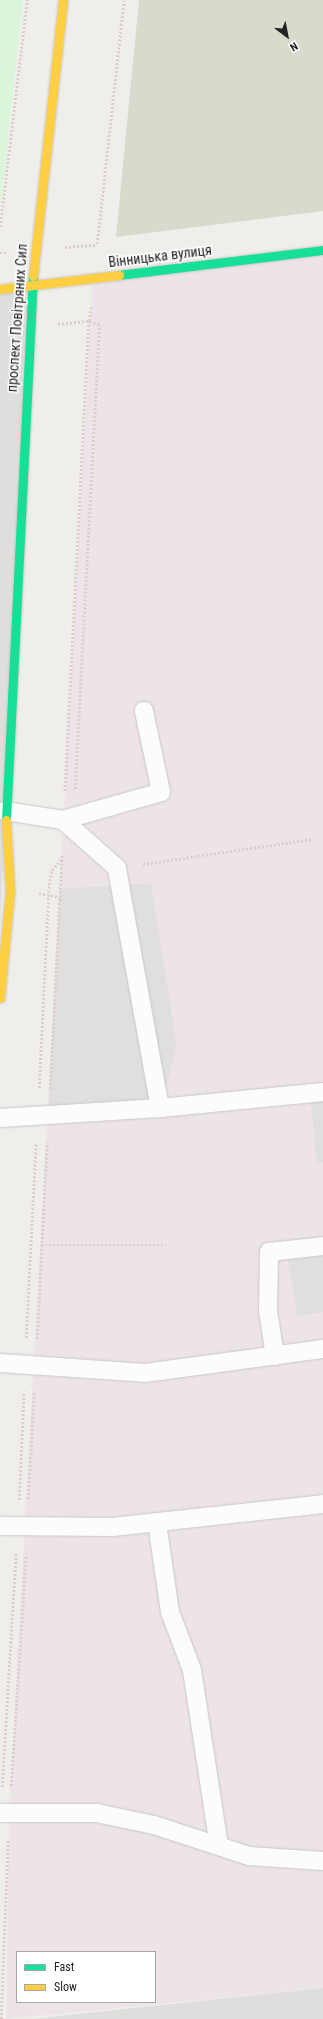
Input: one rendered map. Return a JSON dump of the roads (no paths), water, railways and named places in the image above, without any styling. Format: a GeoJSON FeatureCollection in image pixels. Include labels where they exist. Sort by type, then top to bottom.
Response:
{"type":"FeatureCollection","features":[{"type":"Feature","properties":{"kind":"main road","name":"проспект Повітряних Сил"},"geometry":{"type":"LineString","coordinates":[[0,998],[10,891],[5,812],[29,329],[32,286],[63,0]]}},
{"type":"Feature","properties":{"kind":"main road","name":"Вінницька вулиця"},"geometry":{"type":"LineString","coordinates":[[0,289],[323,250]]}},
{"type":"Feature","properties":{"kind":"lane"},"geometry":{"type":"LineString","coordinates":[[5,812],[69,821],[161,792],[144,711]]}},
{"type":"Feature","properties":{"kind":"lane"},"geometry":{"type":"LineString","coordinates":[[69,821],[117,868],[160,1108]]}},
{"type":"Feature","properties":{"kind":"lane"},"geometry":{"type":"LineString","coordinates":[[0,1118],[42,1117],[160,1108],[323,1092]]}},
{"type":"Feature","properties":{"kind":"lane"},"geometry":{"type":"LineString","coordinates":[[275,1356],[268,1311],[270,1252],[323,1246]]}},
{"type":"Feature","properties":{"kind":"lane"},"geometry":{"type":"LineString","coordinates":[[0,1363],[145,1373],[323,1349]]}},
{"type":"Feature","properties":{"kind":"lane"},"geometry":{"type":"LineString","coordinates":[[0,1526],[22,1528],[158,1523],[323,1504]]}},
{"type":"Feature","properties":{"kind":"lane"},"geometry":{"type":"LineString","coordinates":[[158,1523],[170,1612],[192,1670],[220,1846]]}},
{"type":"Feature","properties":{"kind":"lane"},"geometry":{"type":"LineString","coordinates":[[0,1813],[97,1813],[154,1825],[220,1846],[276,1860],[323,1861]]}}]}
